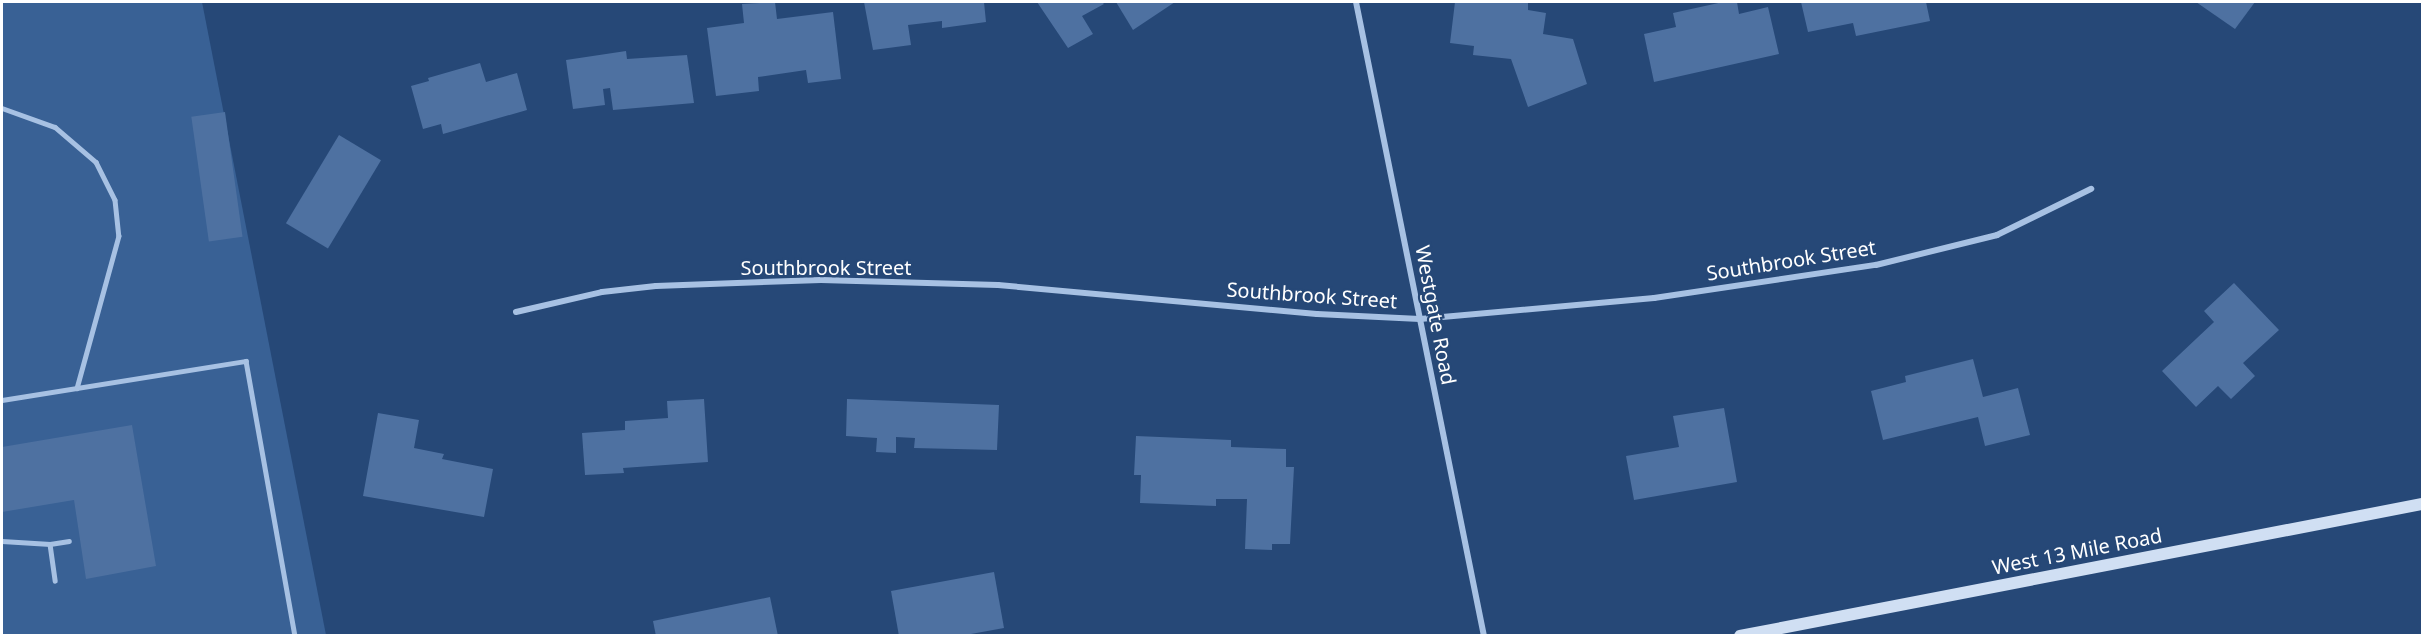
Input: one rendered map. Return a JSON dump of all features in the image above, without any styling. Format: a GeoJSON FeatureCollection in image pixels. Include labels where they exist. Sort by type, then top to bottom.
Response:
{"type":"FeatureCollection","features":[{"type":"Feature","properties":{"kind":"street","name":"Westgate Road"},"geometry":{"type":"LineString","coordinates":[[1356,2],[1484,636]]}},
{"type":"Feature","properties":{"kind":"street","name":"Southbrook Street"},"geometry":{"type":"LineString","coordinates":[[516,312],[602,292],[656,286],[821,280],[998,285],[1317,314],[1420,319],[1654,298],[1876,265],[1997,235],[2091,189]]}},
{"type":"Feature","properties":{"kind":"street","name":"West 13 Mile Road"},"geometry":{"type":"LineString","coordinates":[[1740,636],[2422,504]]}},
{"type":"Feature","properties":{"kind":"lane"},"geometry":{"type":"LineString","coordinates":[[2,108],[54,127],[96,162],[115,200],[118,236],[77,388]]}},
{"type":"Feature","properties":{"kind":"lane"},"geometry":{"type":"LineString","coordinates":[[2,400],[246,361],[296,636]]}},
{"type":"Feature","properties":{"kind":"lane"},"geometry":{"type":"LineString","coordinates":[[2,541],[50,544],[69,541]]}},
{"type":"Feature","properties":{"kind":"lane"},"geometry":{"type":"LineString","coordinates":[[50,544],[55,581]]}},
{"type":"Feature","properties":{"kind":"shaded area"},"geometry":{"type":"Polygon","coordinates":[[[2,2],[202,2],[326,635],[2,635],[2,2]]]}},
{"type":"Feature","properties":{"kind":"building"},"geometry":{"type":"Polygon","coordinates":[[[775,2],[777,19],[833,12],[841,79],[808,83],[806,70],[758,77],[759,91],[716,96],[707,28],[744,23],[742,4],[775,2]]]}},
{"type":"Feature","properties":{"kind":"building"},"geometry":{"type":"Polygon","coordinates":[[[864,2],[984,2],[986,22],[942,28],[942,21],[908,25],[911,45],[873,50],[864,2]]]}},
{"type":"Feature","properties":{"kind":"building"},"geometry":{"type":"Polygon","coordinates":[[[1037,2],[1102,2],[1104,4],[1082,16],[1093,34],[1068,48],[1037,2]]]}},
{"type":"Feature","properties":{"kind":"building"},"geometry":{"type":"Polygon","coordinates":[[[1116,2],[1175,2],[1133,30],[1116,2]]]}},
{"type":"Feature","properties":{"kind":"building"},"geometry":{"type":"Polygon","coordinates":[[[1455,2],[1528,2],[1528,10],[1546,13],[1543,34],[1573,39],[1587,84],[1528,107],[1511,59],[1473,55],[1474,46],[1450,43],[1455,2]]]}},
{"type":"Feature","properties":{"kind":"building"},"geometry":{"type":"Polygon","coordinates":[[[1723,2],[1737,2],[1739,14],[1768,7],[1779,54],[1654,82],[1644,34],[1676,27],[1673,13],[1723,2]]]}},
{"type":"Feature","properties":{"kind":"building"},"geometry":{"type":"Polygon","coordinates":[[[1801,2],[1926,2],[1930,21],[1856,36],[1853,23],[1808,32],[1801,2]]]}},
{"type":"Feature","properties":{"kind":"building"},"geometry":{"type":"Polygon","coordinates":[[[2196,2],[2255,2],[2235,29],[2196,2]]]}},
{"type":"Feature","properties":{"kind":"building"},"geometry":{"type":"Polygon","coordinates":[[[626,51],[627,59],[687,55],[694,103],[613,110],[610,88],[603,89],[605,105],[573,109],[566,60],[626,51]]]}},
{"type":"Feature","properties":{"kind":"building"},"geometry":{"type":"Polygon","coordinates":[[[480,63],[486,82],[517,73],[527,110],[443,134],[441,124],[423,129],[411,86],[429,81],[428,78],[480,63]]]}},
{"type":"Feature","properties":{"kind":"building"},"geometry":{"type":"Polygon","coordinates":[[[225,112],[243,237],[209,242],[191,117],[225,112]]]}},
{"type":"Feature","properties":{"kind":"building"},"geometry":{"type":"Polygon","coordinates":[[[339,135],[381,160],[328,249],[286,223],[339,135]]]}},
{"type":"Feature","properties":{"kind":"building"},"geometry":{"type":"Polygon","coordinates":[[[2234,283],[2279,330],[2243,363],[2255,376],[2231,399],[2218,386],[2196,407],[2162,371],[2214,322],[2204,311],[2234,283]]]}},
{"type":"Feature","properties":{"kind":"building"},"geometry":{"type":"Polygon","coordinates":[[[1973,359],[1983,397],[2018,388],[2030,435],[1985,446],[1978,417],[1883,440],[1871,391],[1906,382],[1905,376],[1973,359]]]}},
{"type":"Feature","properties":{"kind":"building"},"geometry":{"type":"Polygon","coordinates":[[[704,399],[708,462],[623,468],[624,473],[585,475],[582,433],[625,430],[625,421],[668,418],[667,401],[704,399]]]}},
{"type":"Feature","properties":{"kind":"building"},"geometry":{"type":"Polygon","coordinates":[[[847,399],[999,405],[997,450],[914,448],[915,438],[896,437],[896,453],[876,452],[877,438],[846,436],[847,399]]]}},
{"type":"Feature","properties":{"kind":"building"},"geometry":{"type":"Polygon","coordinates":[[[1724,408],[1737,482],[1634,500],[1626,456],[1679,447],[1673,416],[1724,408]]]}},
{"type":"Feature","properties":{"kind":"building"},"geometry":{"type":"Polygon","coordinates":[[[378,413],[419,420],[414,448],[444,454],[442,459],[493,469],[484,517],[363,496],[378,413]]]}},
{"type":"Feature","properties":{"kind":"building"},"geometry":{"type":"Polygon","coordinates":[[[132,425],[156,566],[86,579],[74,500],[2,512],[2,447],[132,425]]]}},
{"type":"Feature","properties":{"kind":"building"},"geometry":{"type":"Polygon","coordinates":[[[1136,436],[1231,440],[1231,447],[1286,449],[1286,467],[1294,467],[1290,544],[1272,544],[1272,550],[1245,549],[1247,499],[1216,499],[1216,506],[1140,503],[1141,475],[1134,475],[1136,436]]]}},
{"type":"Feature","properties":{"kind":"building"},"geometry":{"type":"Polygon","coordinates":[[[994,572],[1004,628],[960,636],[899,636],[891,591],[994,572]]]}},
{"type":"Feature","properties":{"kind":"building"},"geometry":{"type":"Polygon","coordinates":[[[770,597],[778,636],[656,636],[653,621],[770,597]]]}}]}
